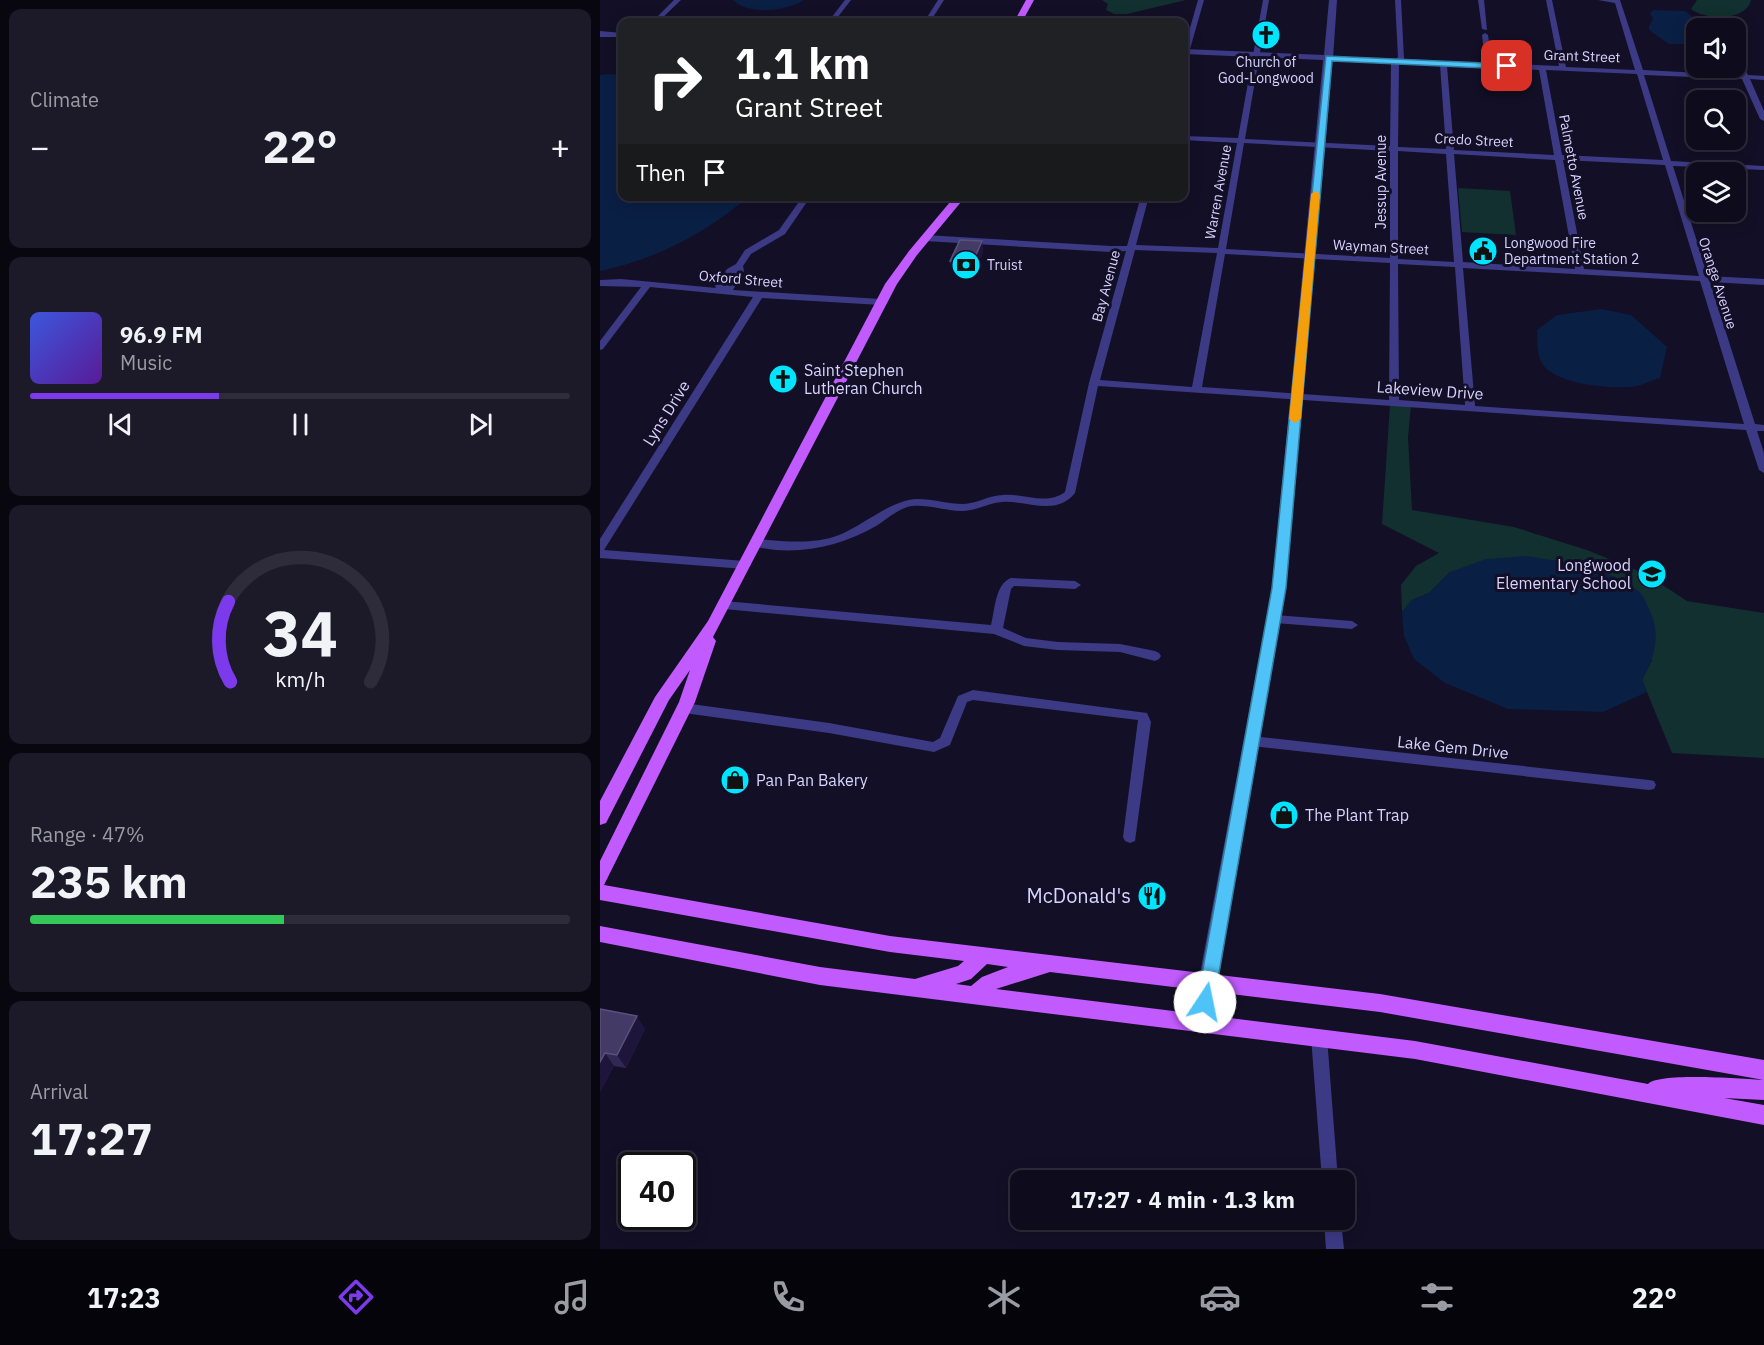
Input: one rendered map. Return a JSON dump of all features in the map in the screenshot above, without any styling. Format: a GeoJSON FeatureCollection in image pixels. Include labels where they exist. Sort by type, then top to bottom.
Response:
{"type":"FeatureCollection","features":[{"type":"Feature","properties":{"kind":"main road"},"geometry":{"type":"LineString","coordinates":[[1020,18],[1030,0]]}},
{"type":"Feature","properties":{"kind":"main road"},"geometry":{"type":"LineString","coordinates":[[1031,18],[1040,0]]}},
{"type":"Feature","properties":{"kind":"main road"},"geometry":{"type":"LineString","coordinates":[[600,818],[663,697],[714,624],[881,302],[902,268],[957,201]]}},
{"type":"Feature","properties":{"kind":"main road"},"geometry":{"type":"LineString","coordinates":[[600,879],[684,708],[714,624]]}},
{"type":"Feature","properties":{"kind":"main road"},"geometry":{"type":"LineString","coordinates":[[600,892],[812,932],[983,956],[1380,1003],[1764,1070]]}},
{"type":"Feature","properties":{"kind":"main road"},"geometry":{"type":"LineString","coordinates":[[600,934],[743,963],[908,989],[1201,1022],[1415,1050],[1764,1115]]}},
{"type":"Feature","properties":{"kind":"main road"},"geometry":{"type":"LineString","coordinates":[[908,989],[964,973],[983,956]]}},
{"type":"Feature","properties":{"kind":"main road"},"geometry":{"type":"LineString","coordinates":[[974,996],[982,986],[1003,976],[1058,964]]}},
{"type":"Feature","properties":{"kind":"main road"},"geometry":{"type":"LineString","coordinates":[[1623,1089],[1708,1087],[1764,1090]]}},
{"type":"Feature","properties":{"kind":"street"},"geometry":{"type":"LineString","coordinates":[[660,18],[678,0]]}},
{"type":"Feature","properties":{"kind":"street"},"geometry":{"type":"LineString","coordinates":[[834,18],[848,0]]}},
{"type":"Feature","properties":{"kind":"street"},"geometry":{"type":"LineString","coordinates":[[930,18],[941,0]]}},
{"type":"Feature","properties":{"kind":"street"},"geometry":{"type":"LineString","coordinates":[[1188,40],[1201,0]]}},
{"type":"Feature","properties":{"kind":"street","name":"Warren Avenue"},"geometry":{"type":"LineString","coordinates":[[1197,389],[1266,0]]}},
{"type":"Feature","properties":{"kind":"street"},"geometry":{"type":"LineString","coordinates":[[1201,1022],[1275,619],[1334,0]]}},
{"type":"Feature","properties":{"kind":"street","name":"Jessup Avenue"},"geometry":{"type":"LineString","coordinates":[[1394,402],[1394,64],[1401,58],[1398,0]]}},
{"type":"Feature","properties":{"kind":"street"},"geometry":{"type":"LineString","coordinates":[[1481,0],[1489,65]]}},
{"type":"Feature","properties":{"kind":"street"},"geometry":{"type":"LineString","coordinates":[[1549,0],[1563,69]]}},
{"type":"Feature","properties":{"kind":"street"},"geometry":{"type":"LineString","coordinates":[[1601,0],[1617,0]]}},
{"type":"Feature","properties":{"kind":"street","name":"Orange Avenue"},"geometry":{"type":"LineString","coordinates":[[1617,0],[1666,163],[1764,470]]}},
{"type":"Feature","properties":{"kind":"street"},"geometry":{"type":"LineString","coordinates":[[600,34],[618,35]]}},
{"type":"Feature","properties":{"kind":"street","name":"Grant Street"},"geometry":{"type":"LineString","coordinates":[[1188,52],[1686,74]]}},
{"type":"Feature","properties":{"kind":"street"},"geometry":{"type":"LineString","coordinates":[[1443,63],[1470,407]]}},
{"type":"Feature","properties":{"kind":"street","name":"Palmetto Avenue"},"geometry":{"type":"LineString","coordinates":[[1542,68],[1580,272]]}},
{"type":"Feature","properties":{"kind":"street","name":"Grant Street"},"geometry":{"type":"LineString","coordinates":[[1746,77],[1764,78]]}},
{"type":"Feature","properties":{"kind":"street"},"geometry":{"type":"LineString","coordinates":[[1745,78],[1764,120]]}},
{"type":"Feature","properties":{"kind":"street","name":"Credo Street"},"geometry":{"type":"LineString","coordinates":[[1188,138],[1764,168]]}},
{"type":"Feature","properties":{"kind":"street"},"geometry":{"type":"LineString","coordinates":[[722,290],[731,287],[740,271],[739,266],[748,252],[782,232],[804,201]]}},
{"type":"Feature","properties":{"kind":"street","name":"Bay Avenue"},"geometry":{"type":"LineString","coordinates":[[757,543],[823,546],[844,538],[895,508],[911,502],[969,508],[1006,497],[1053,503],[1064,500],[1070,493],[1094,383],[1144,201]]}},
{"type":"Feature","properties":{"kind":"street","name":"Wayman Street"},"geometry":{"type":"LineString","coordinates":[[926,238],[1111,249],[1149,246],[1764,282]]}},
{"type":"Feature","properties":{"kind":"street","name":"Oxford Street"},"geometry":{"type":"LineString","coordinates":[[600,283],[881,302]]}},
{"type":"Feature","properties":{"kind":"street"},"geometry":{"type":"LineString","coordinates":[[600,347],[647,285]]}},
{"type":"Feature","properties":{"kind":"street","name":"Lyns Drive"},"geometry":{"type":"LineString","coordinates":[[600,548],[759,295]]}},
{"type":"Feature","properties":{"kind":"street","name":"Lakeview Drive"},"geometry":{"type":"LineString","coordinates":[[1094,383],[1764,428]]}},
{"type":"Feature","properties":{"kind":"street"},"geometry":{"type":"LineString","coordinates":[[600,554],[745,566]]}},
{"type":"Feature","properties":{"kind":"street"},"geometry":{"type":"LineString","coordinates":[[996,630],[1006,587],[1011,582],[1075,585]]}},
{"type":"Feature","properties":{"kind":"street"},"geometry":{"type":"LineString","coordinates":[[724,605],[996,630],[1024,642],[1058,646],[1120,648],[1155,656]]}},
{"type":"Feature","properties":{"kind":"street"},"geometry":{"type":"LineString","coordinates":[[1275,619],[1352,625]]}},
{"type":"Feature","properties":{"kind":"street"},"geometry":{"type":"LineString","coordinates":[[684,708],[829,728],[934,747],[945,741],[962,699],[973,695],[1142,716],[1145,722],[1130,837]]}},
{"type":"Feature","properties":{"kind":"street","name":"Lake Gem Drive"},"geometry":{"type":"LineString","coordinates":[[1252,741],[1649,785]]}},
{"type":"Feature","properties":{"kind":"street"},"geometry":{"type":"LineString","coordinates":[[1318,1037],[1329,1170]]}},
{"type":"Feature","properties":{"kind":"street"},"geometry":{"type":"LineString","coordinates":[[1334,1230],[1335,1249]]}},
{"type":"Feature","properties":{"kind":"green space"},"geometry":{"type":"Polygon","coordinates":[[[1102,0],[1186,0],[1127,14],[1114,14],[1106,10],[1108,4],[1102,0]]]}},
{"type":"Feature","properties":{"kind":"green space"},"geometry":{"type":"Polygon","coordinates":[[[1697,0],[1751,0],[1748,7],[1741,12],[1724,17],[1714,17],[1697,13],[1691,9],[1697,0]]]}},
{"type":"Feature","properties":{"kind":"green space"},"geometry":{"type":"Polygon","coordinates":[[[1458,188],[1510,191],[1516,235],[1462,232],[1458,188]]]}},
{"type":"Feature","properties":{"kind":"green space"},"geometry":{"type":"Polygon","coordinates":[[[1390,405],[1411,406],[1408,437],[1412,510],[1514,527],[1587,550],[1646,574],[1687,601],[1764,613],[1764,758],[1672,753],[1642,680],[1652,660],[1450,572],[1429,593],[1412,600],[1402,612],[1401,585],[1416,566],[1439,553],[1382,524],[1390,405]]]}},
{"type":"Feature","properties":{"kind":"water"},"geometry":{"type":"Polygon","coordinates":[[[733,0],[804,0],[788,7],[758,10],[740,5],[733,0]]]}},
{"type":"Feature","properties":{"kind":"water"},"geometry":{"type":"Polygon","coordinates":[[[1653,10],[1685,11],[1694,18],[1686,18],[1686,44],[1669,44],[1649,30],[1653,19],[1650,13],[1653,10]]]}},
{"type":"Feature","properties":{"kind":"water"},"geometry":{"type":"Polygon","coordinates":[[[600,75],[618,75],[618,201],[743,201],[715,222],[679,243],[640,260],[600,271],[600,75]]]}},
{"type":"Feature","properties":{"kind":"water"},"geometry":{"type":"Polygon","coordinates":[[[1601,309],[1631,315],[1667,347],[1660,378],[1627,387],[1588,385],[1562,378],[1544,366],[1539,354],[1537,330],[1557,315],[1601,309]]]}},
{"type":"Feature","properties":{"kind":"water"},"geometry":{"type":"Polygon","coordinates":[[[1526,556],[1570,563],[1598,571],[1625,582],[1640,593],[1652,615],[1656,634],[1654,652],[1642,680],[1647,692],[1603,712],[1508,709],[1445,683],[1414,659],[1404,636],[1402,612],[1412,600],[1429,593],[1450,572],[1486,559],[1526,556]]]}},
{"type":"Feature","properties":{"kind":"building"},"geometry":{"type":"Polygon","coordinates":[[[960,240],[982,241],[973,262],[950,261],[960,240]]]}},
{"type":"Feature","properties":{"kind":"building"},"geometry":{"type":"Polygon","coordinates":[[[600,1009],[637,1016],[617,1055],[605,1053],[600,1062],[600,1009]]]}},
{"type":"Feature","properties":{"kind":"slow traffic"},"geometry":{"type":"LineString","coordinates":[[1295,419],[1315,194]]}},
{"type":"Feature","properties":{"kind":"place","name":"Church of God-Longwood"},"geometry":{"type":"Point","coordinates":[1266,35]}},
{"type":"Feature","properties":{"kind":"place","name":"Longwood Fire Department Station 2"},"geometry":{"type":"Point","coordinates":[1483,251]}},
{"type":"Feature","properties":{"kind":"place","name":"Truist"},"geometry":{"type":"Point","coordinates":[966,265]}},
{"type":"Feature","properties":{"kind":"place","name":"Saint Stephen Lutheran Church"},"geometry":{"type":"Point","coordinates":[783,379]}},
{"type":"Feature","properties":{"kind":"place","name":"Longwood Elementary School"},"geometry":{"type":"Point","coordinates":[1652,574]}},
{"type":"Feature","properties":{"kind":"place","name":"Pan Pan Bakery"},"geometry":{"type":"Point","coordinates":[735,780]}},
{"type":"Feature","properties":{"kind":"place","name":"The Plant Trap"},"geometry":{"type":"Point","coordinates":[1284,815]}},
{"type":"Feature","properties":{"kind":"place","name":"McDonald's"},"geometry":{"type":"Point","coordinates":[1152,896]}},
{"type":"Feature","properties":{"kind":"route"},"geometry":{"type":"LineString","coordinates":[[1205,1002],[1275,619],[1329,58],[1507,66]]}}]}
